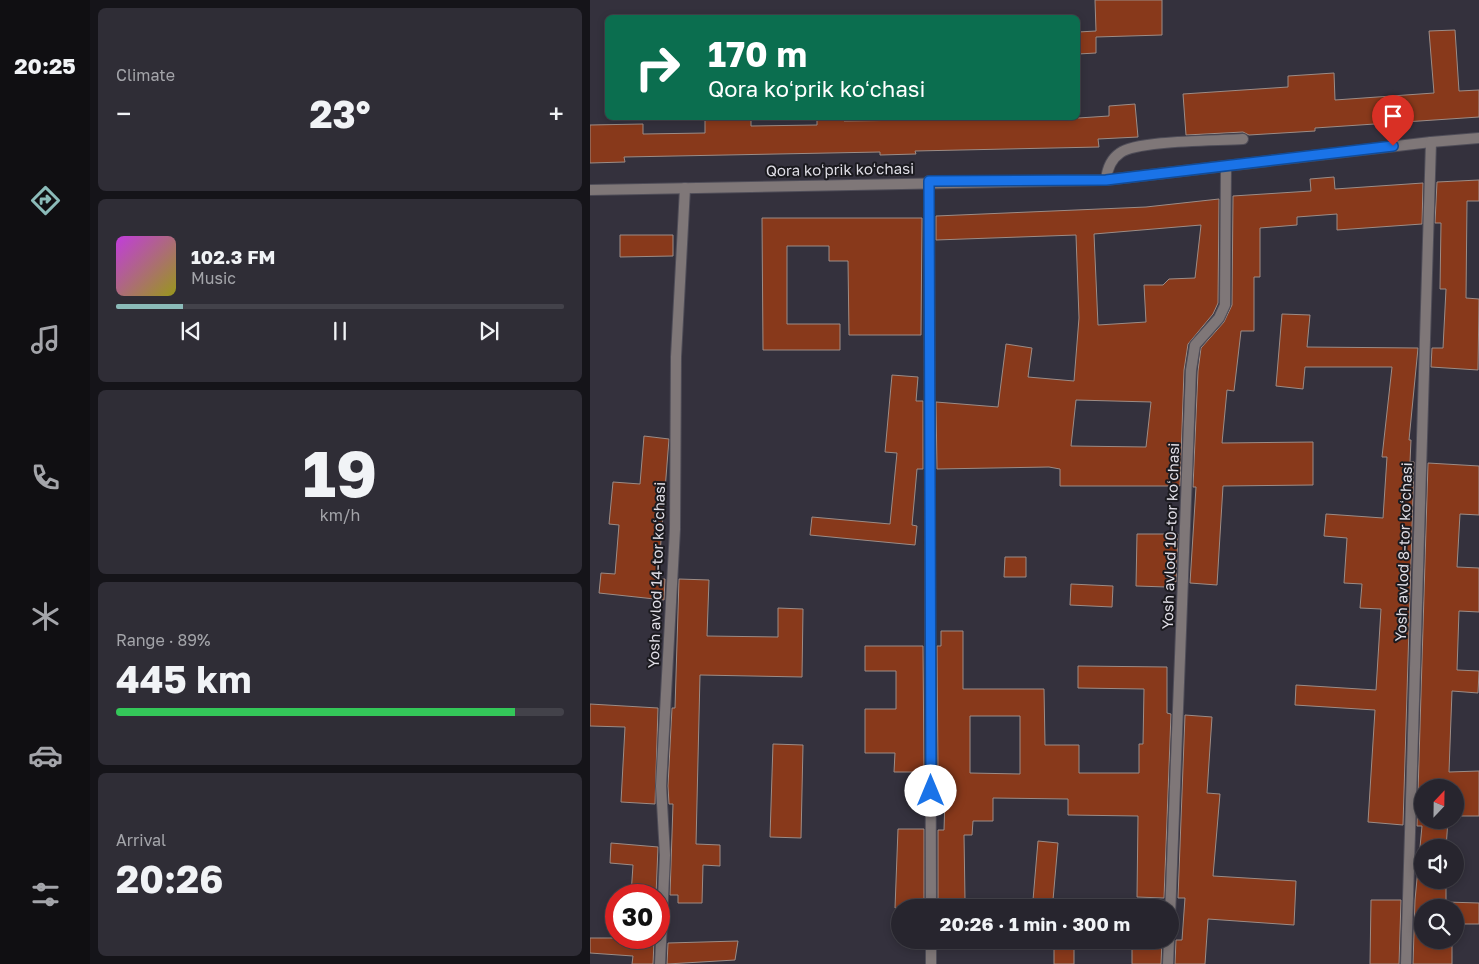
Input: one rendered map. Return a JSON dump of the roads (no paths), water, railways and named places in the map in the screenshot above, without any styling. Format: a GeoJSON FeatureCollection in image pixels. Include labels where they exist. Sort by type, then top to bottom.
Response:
{"type":"FeatureCollection","features":[{"type":"Feature","properties":{"kind":"street","name":"Qora koʻprik koʻchasi"},"geometry":{"type":"LineString","coordinates":[[590,190],[929,181],[1106,180],[1479,138]]}},
{"type":"Feature","properties":{"kind":"street"},"geometry":{"type":"LineString","coordinates":[[1106,180],[1111,162],[1120,152],[1138,146],[1243,139]]}},
{"type":"Feature","properties":{"kind":"street","name":"Yosh avlod 8-tor koʻchasi"},"geometry":{"type":"LineString","coordinates":[[1406,964],[1431,142]]}},
{"type":"Feature","properties":{"kind":"street","name":"Yosh avlod 10-tor koʻchasi"},"geometry":{"type":"LineString","coordinates":[[1171,899],[1191,370],[1195,345],[1219,318],[1224,305],[1226,166]]}},
{"type":"Feature","properties":{"kind":"street"},"geometry":{"type":"LineString","coordinates":[[929,181],[931,899]]}},
{"type":"Feature","properties":{"kind":"street","name":"Yosh avlod 14-tor koʻchasi"},"geometry":{"type":"LineString","coordinates":[[660,964],[665,855],[661,786],[675,528],[676,357],[685,188]]}},
{"type":"Feature","properties":{"kind":"street"},"geometry":{"type":"LineString","coordinates":[[931,949],[931,964]]}},
{"type":"Feature","properties":{"kind":"street"},"geometry":{"type":"LineString","coordinates":[[1168,964],[1169,949]]}}]}
